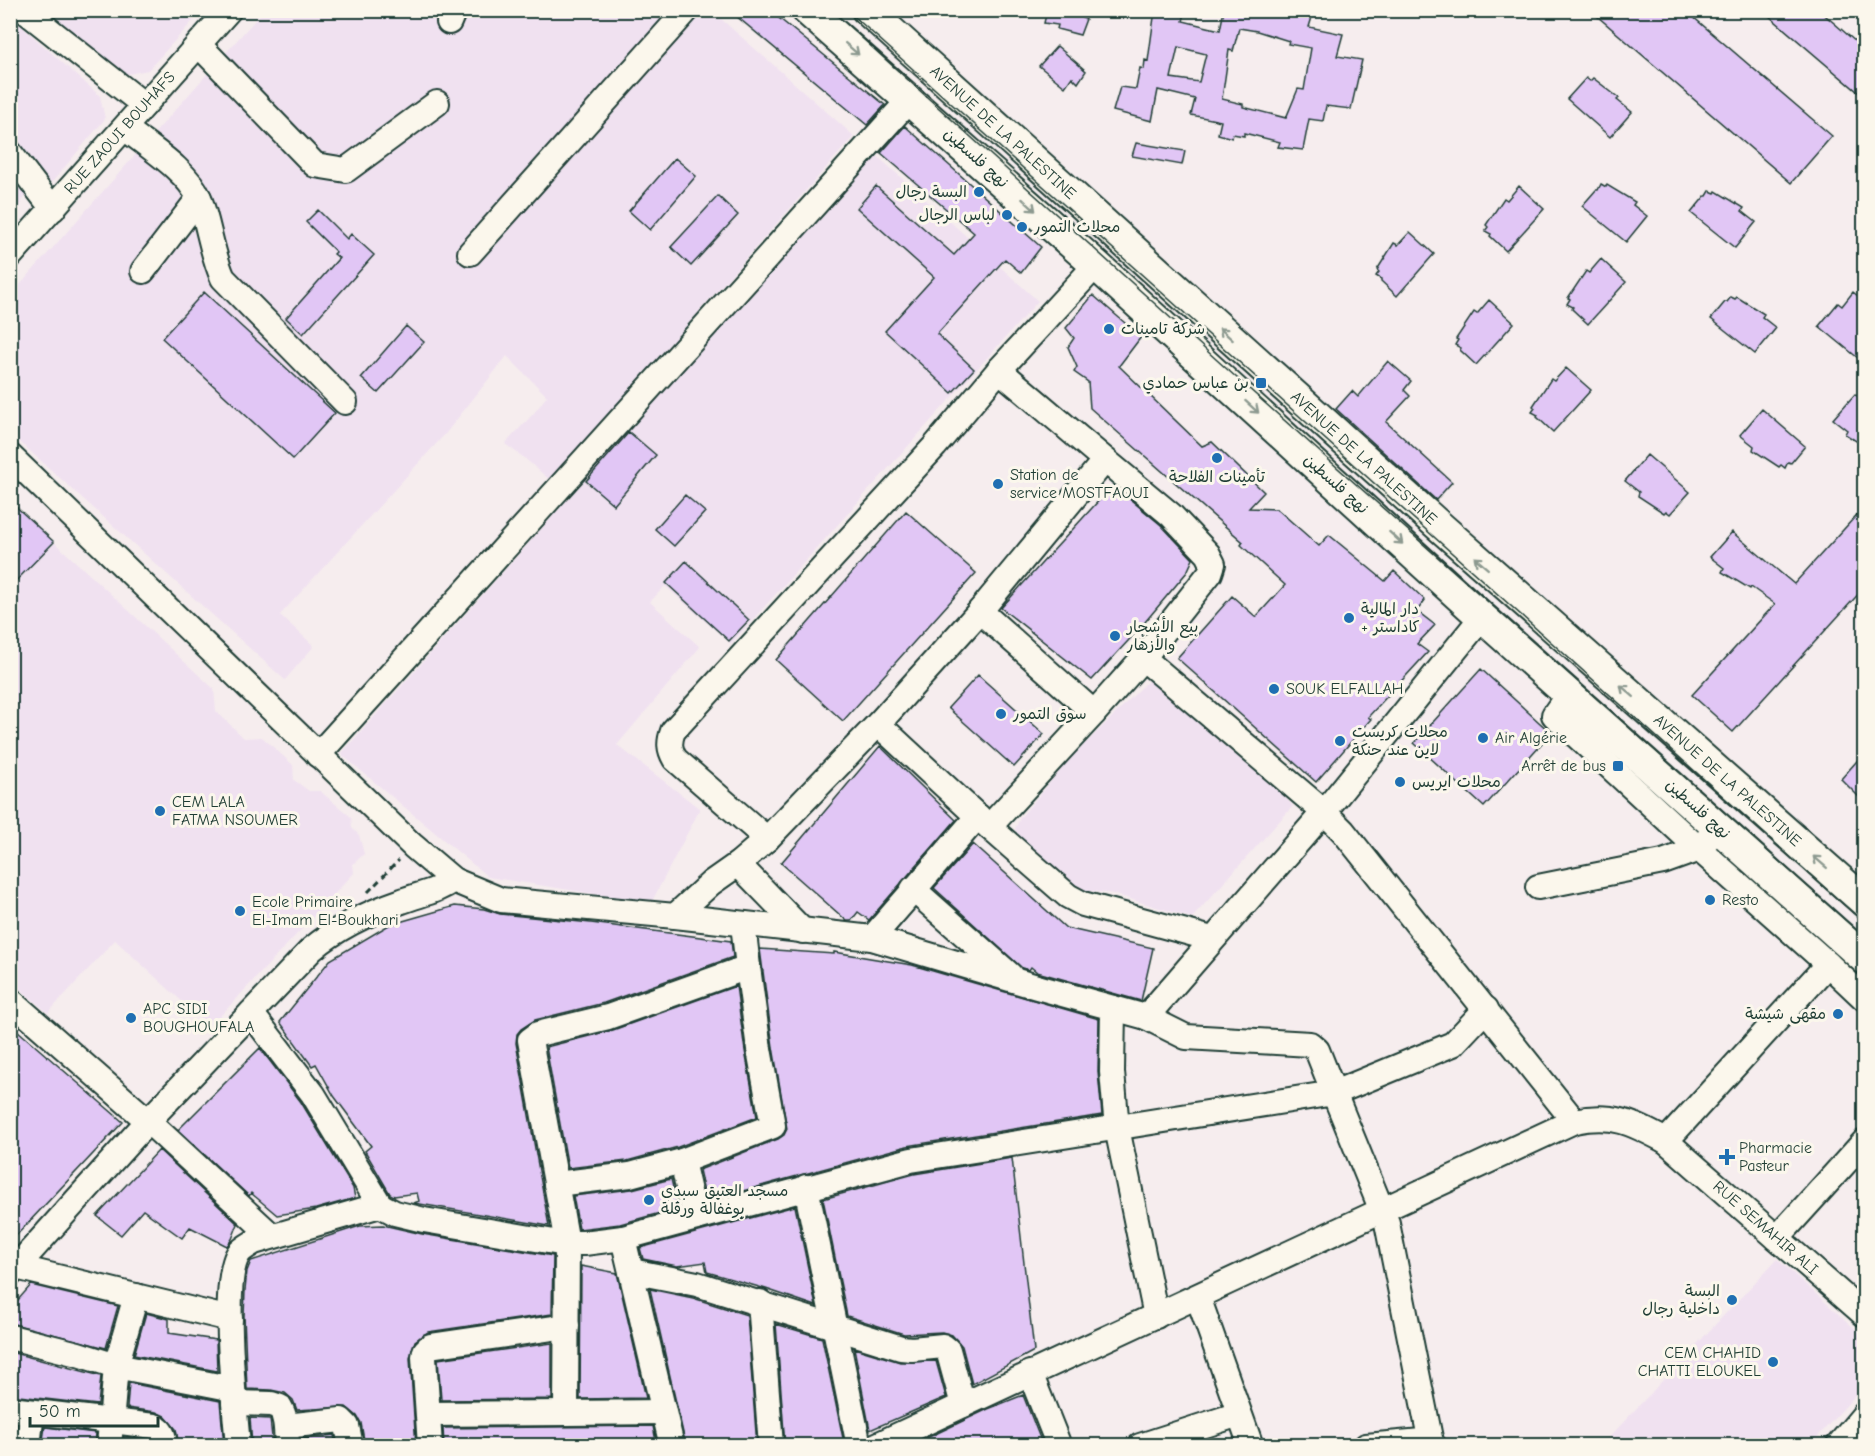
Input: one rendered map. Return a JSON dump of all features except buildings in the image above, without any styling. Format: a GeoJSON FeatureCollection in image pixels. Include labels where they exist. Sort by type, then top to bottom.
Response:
{"type":"FeatureCollection","features":[{"type":"Feature","properties":{"kind":"main road","name":"نهج فلسطين"},"geometry":{"type":"LineString","coordinates":[[807,10],[1096,265],[1568,695],[1864,958]]}},
{"type":"Feature","properties":{"kind":"main road","name":"AVENUE DE LA PALESTINE"},"geometry":{"type":"LineString","coordinates":[[867,10],[1437,524],[1864,901]]}},
{"type":"Feature","properties":{"kind":"street"},"geometry":{"type":"LineString","coordinates":[[24,10],[144,105]]}},
{"type":"Feature","properties":{"kind":"street","name":"RUE ZAOUI BOUHAFS"},"geometry":{"type":"LineString","coordinates":[[10,256],[229,10]]}},
{"type":"Feature","properties":{"kind":"street"},"geometry":{"type":"LineString","coordinates":[[470,253],[687,10]]}},
{"type":"Feature","properties":{"kind":"street"},"geometry":{"type":"LineString","coordinates":[[199,45],[315,165],[346,170],[437,103]]}},
{"type":"Feature","properties":{"kind":"street"},"geometry":{"type":"LineString","coordinates":[[318,754],[910,99]]}},
{"type":"Feature","properties":{"kind":"street"},"geometry":{"type":"LineString","coordinates":[[125,128],[188,179],[199,198],[215,260],[223,278],[345,402]]}},
{"type":"Feature","properties":{"kind":"street"},"geometry":{"type":"LineString","coordinates":[[10,153],[53,208]]}},
{"type":"Feature","properties":{"kind":"street"},"geometry":{"type":"LineString","coordinates":[[142,271],[199,198]]}},
{"type":"Feature","properties":{"kind":"street"},"geometry":{"type":"LineString","coordinates":[[767,839],[675,759],[670,751],[673,731],[935,446],[999,370],[1096,265]]}},
{"type":"Feature","properties":{"kind":"street"},"geometry":{"type":"LineString","coordinates":[[872,938],[913,889],[1094,714],[1143,658],[1210,573],[1213,564],[1208,554],[1170,515],[999,370]]}},
{"type":"Feature","properties":{"kind":"street"},"geometry":{"type":"LineString","coordinates":[[10,456],[412,846],[453,880],[477,892],[501,900],[675,916],[872,938],[1146,1017],[1186,1037],[1310,1044],[1317,1050],[1387,1222],[1432,1444],[1422,1441],[1366,1446]]}},
{"type":"Feature","properties":{"kind":"street"},"geometry":{"type":"LineString","coordinates":[[675,916],[711,883],[767,839],[878,724],[980,612],[1105,460]]}},
{"type":"Feature","properties":{"kind":"street"},"geometry":{"type":"LineString","coordinates":[[980,612],[1094,714]]}},
{"type":"Feature","properties":{"kind":"street"},"geometry":{"type":"LineString","coordinates":[[1146,1017],[1324,812],[1482,617]]}},
{"type":"Feature","properties":{"kind":"street"},"geometry":{"type":"LineString","coordinates":[[1143,658],[1324,812],[1343,831],[1574,1121]]}},
{"type":"Feature","properties":{"kind":"street"},"geometry":{"type":"LineString","coordinates":[[1568,695],[1554,715],[1864,998]]}},
{"type":"Feature","properties":{"kind":"street"},"geometry":{"type":"LineString","coordinates":[[878,724],[1068,896],[1083,904],[1212,939]]}},
{"type":"Feature","properties":{"kind":"street"},"geometry":{"type":"LineString","coordinates":[[1538,887],[1663,862],[1699,849],[1718,827]]}},
{"type":"Feature","properties":{"kind":"street"},"geometry":{"type":"LineString","coordinates":[[738,864],[803,931]]}},
{"type":"Feature","properties":{"kind":"street"},"geometry":{"type":"LineString","coordinates":[[13,1270],[148,1121],[325,938],[380,909],[428,894],[453,880]]}},
{"type":"Feature","properties":{"kind":"street"},"geometry":{"type":"LineString","coordinates":[[913,889],[1016,980]]}},
{"type":"Feature","properties":{"kind":"street"},"geometry":{"type":"LineString","coordinates":[[556,1184],[622,1176],[682,1161],[771,1128],[774,1124],[759,1049],[742,924]]}},
{"type":"Feature","properties":{"kind":"street"},"geometry":{"type":"LineString","coordinates":[[1666,1141],[1828,964]]}},
{"type":"Feature","properties":{"kind":"street"},"geometry":{"type":"LineString","coordinates":[[566,1413],[567,1243],[530,1040],[534,1036],[608,1017],[748,967]]}},
{"type":"Feature","properties":{"kind":"street"},"geometry":{"type":"LineString","coordinates":[[10,1000],[148,1121],[272,1236]]}},
{"type":"Feature","properties":{"kind":"street"},"geometry":{"type":"LineString","coordinates":[[1113,1008],[1112,1072],[1117,1128],[1156,1316]]}},
{"type":"Feature","properties":{"kind":"street"},"geometry":{"type":"LineString","coordinates":[[251,1013],[313,1094],[380,1205],[395,1213],[423,1220],[567,1243],[623,1238],[911,1160],[1334,1093],[1453,1044],[1486,1009]]}},
{"type":"Feature","properties":{"kind":"street","name":"RUE SEMAHIR ALI"},"geometry":{"type":"LineString","coordinates":[[875,1446],[1574,1121],[1596,1117],[1621,1120],[1666,1141],[1864,1313]]}},
{"type":"Feature","properties":{"kind":"street"},"geometry":{"type":"LineString","coordinates":[[1777,1238],[1864,1142]]}},
{"type":"Feature","properties":{"kind":"street"},"geometry":{"type":"LineString","coordinates":[[682,1161],[695,1218]]}},
{"type":"Feature","properties":{"kind":"street"},"geometry":{"type":"LineString","coordinates":[[806,1187],[859,1446]]}},
{"type":"Feature","properties":{"kind":"street"},"geometry":{"type":"LineString","coordinates":[[237,1446],[230,1319],[231,1274],[239,1253],[254,1242],[380,1205]]}},
{"type":"Feature","properties":{"kind":"street"},"geometry":{"type":"LineString","coordinates":[[623,1238],[672,1446]]}},
{"type":"Feature","properties":{"kind":"street"},"geometry":{"type":"LineString","coordinates":[[13,1270],[230,1319]]}},
{"type":"Feature","properties":{"kind":"street"},"geometry":{"type":"LineString","coordinates":[[631,1271],[697,1284],[901,1348],[946,1347],[963,1405]]}},
{"type":"Feature","properties":{"kind":"street"},"geometry":{"type":"LineString","coordinates":[[109,1446],[116,1366],[136,1296]]}},
{"type":"Feature","properties":{"kind":"street"},"geometry":{"type":"LineString","coordinates":[[1198,1297],[1251,1446]]}},
{"type":"Feature","properties":{"kind":"street"},"geometry":{"type":"LineString","coordinates":[[760,1302],[771,1446]]}},
{"type":"Feature","properties":{"kind":"street"},"geometry":{"type":"LineString","coordinates":[[430,1446],[424,1357],[425,1351],[430,1346],[567,1326]]}},
{"type":"Feature","properties":{"kind":"street"},"geometry":{"type":"LineString","coordinates":[[10,1337],[116,1366],[224,1387],[234,1397],[276,1405],[282,1410],[286,1436],[341,1420],[347,1426],[351,1446]]}},
{"type":"Feature","properties":{"kind":"street"},"geometry":{"type":"LineString","coordinates":[[1030,1373],[1059,1446]]}},
{"type":"Feature","properties":{"kind":"street"},"geometry":{"type":"LineString","coordinates":[[28,1446],[21,1410],[154,1426],[160,1429],[164,1436],[165,1446]]}},
{"type":"Feature","properties":{"kind":"street"},"geometry":{"type":"LineString","coordinates":[[428,1414],[664,1412]]}},
{"type":"Feature","properties":{"kind":"street"},"geometry":{"type":"LineString","coordinates":[[1140,1446],[1239,1414]]}},
{"type":"Feature","properties":{"kind":"street"},"geometry":{"type":"LineString","coordinates":[[1838,1446],[1861,1425]]}},
{"type":"Feature","properties":{"kind":"shaded area"},"geometry":{"type":"Polygon","coordinates":[[[45,11],[202,11],[148,70],[118,76],[45,11]]]}},
{"type":"Feature","properties":{"kind":"shaded area"},"geometry":{"type":"Polygon","coordinates":[[[263,11],[712,11],[854,136],[550,480],[505,444],[547,396],[507,356],[446,433],[280,615],[314,646],[285,680],[11,434],[11,295],[263,11]]]}},
{"type":"Feature","properties":{"kind":"shaded area"},"geometry":{"type":"Polygon","coordinates":[[[11,17],[100,96],[105,119],[53,181],[33,187],[21,201],[17,221],[11,229],[11,17]]]}},
{"type":"Feature","properties":{"kind":"shaded area"},"geometry":{"type":"Polygon","coordinates":[[[875,154],[1038,301],[731,644],[665,586],[650,602],[700,647],[617,745],[700,809],[651,903],[488,877],[341,754],[875,154]]]}},
{"type":"Feature","properties":{"kind":"shaded area"},"geometry":{"type":"Polygon","coordinates":[[[54,542],[214,689],[216,711],[244,738],[262,737],[293,765],[294,780],[309,791],[320,791],[351,817],[352,828],[359,835],[364,854],[353,864],[354,873],[210,1027],[115,940],[48,1013],[11,981],[10,587],[54,542]]]}},
{"type":"Feature","properties":{"kind":"shaded area"},"geometry":{"type":"Polygon","coordinates":[[[1153,676],[1249,758],[1293,806],[1192,918],[1114,894],[1082,890],[1022,842],[1015,829],[1020,818],[1068,761],[1153,676]]]}},
{"type":"Feature","properties":{"kind":"shaded area","name":"CEM CHAHID CHATTI ELOUKEL"},"geometry":{"type":"Polygon","coordinates":[[[1777,1259],[1864,1337],[1864,1386],[1810,1445],[1602,1445],[1777,1259]]]}},
{"type":"Feature","properties":{"kind":"tram line"},"geometry":{"type":"LineString","coordinates":[[831,10],[1228,370],[1864,937]]}},
{"type":"Feature","properties":{"kind":"tram line"},"geometry":{"type":"LineString","coordinates":[[847,10],[1864,923]]}},
{"type":"Feature","properties":{"kind":"place","name":"البسة رجال"},"geometry":{"type":"Point","coordinates":[979,192]}},
{"type":"Feature","properties":{"kind":"place","name":"لباس الرجال"},"geometry":{"type":"Point","coordinates":[1007,215]}},
{"type":"Feature","properties":{"kind":"place","name":"محلات التمور"},"geometry":{"type":"Point","coordinates":[1022,227]}},
{"type":"Feature","properties":{"kind":"place","name":"شركة تامينات"},"geometry":{"type":"Point","coordinates":[1109,329]}},
{"type":"Feature","properties":{"kind":"place","name":"بن عباس حمادي"},"geometry":{"type":"Point","coordinates":[1261,383]}},
{"type":"Feature","properties":{"kind":"place","name":"تأمينات الفلاحة"},"geometry":{"type":"Point","coordinates":[1217,458]}},
{"type":"Feature","properties":{"kind":"place","name":"Station de service MOSTFAOUI"},"geometry":{"type":"Point","coordinates":[998,484]}},
{"type":"Feature","properties":{"kind":"place","name":"دار المالية + كاداستر"},"geometry":{"type":"Point","coordinates":[1349,618]}},
{"type":"Feature","properties":{"kind":"place","name":"بيع الأشجار والأزهار"},"geometry":{"type":"Point","coordinates":[1115,636]}},
{"type":"Feature","properties":{"kind":"place","name":"SOUK ELFALLAH"},"geometry":{"type":"Point","coordinates":[1274,689]}},
{"type":"Feature","properties":{"kind":"place","name":"سوق التمور"},"geometry":{"type":"Point","coordinates":[1001,714]}},
{"type":"Feature","properties":{"kind":"place","name":"Air Algérie"},"geometry":{"type":"Point","coordinates":[1483,738]}},
{"type":"Feature","properties":{"kind":"place","name":"محلات كريست لاين عند حنكة"},"geometry":{"type":"Point","coordinates":[1340,741]}},
{"type":"Feature","properties":{"kind":"place","name":"Arrêt de bus"},"geometry":{"type":"Point","coordinates":[1618,766]}},
{"type":"Feature","properties":{"kind":"place","name":"محلات ايريس"},"geometry":{"type":"Point","coordinates":[1400,782]}},
{"type":"Feature","properties":{"kind":"place","name":"CEM LALA FATMA NSOUMER"},"geometry":{"type":"Point","coordinates":[160,811]}},
{"type":"Feature","properties":{"kind":"place","name":"Resto"},"geometry":{"type":"Point","coordinates":[1710,900]}},
{"type":"Feature","properties":{"kind":"place","name":"Ecole Primaire El-Imam El-Boukhari"},"geometry":{"type":"Point","coordinates":[240,911]}},
{"type":"Feature","properties":{"kind":"place","name":"مقهى شيشة"},"geometry":{"type":"Point","coordinates":[1838,1014]}},
{"type":"Feature","properties":{"kind":"place","name":"APC SIDI BOUGHOUFALA"},"geometry":{"type":"Point","coordinates":[131,1018]}},
{"type":"Feature","properties":{"kind":"place","name":"Pharmacie Pasteur"},"geometry":{"type":"Point","coordinates":[1727,1157]}},
{"type":"Feature","properties":{"kind":"place","name":"مسجد العتيق سبدي بوغفالة ورقلة"},"geometry":{"type":"Point","coordinates":[649,1200]}},
{"type":"Feature","properties":{"kind":"place","name":"البسة داخلية رجال"},"geometry":{"type":"Point","coordinates":[1732,1300]}},
{"type":"Feature","properties":{"kind":"place","name":"CEM CHAHID CHATTI ELOUKEL"},"geometry":{"type":"Point","coordinates":[1773,1362]}}]}
